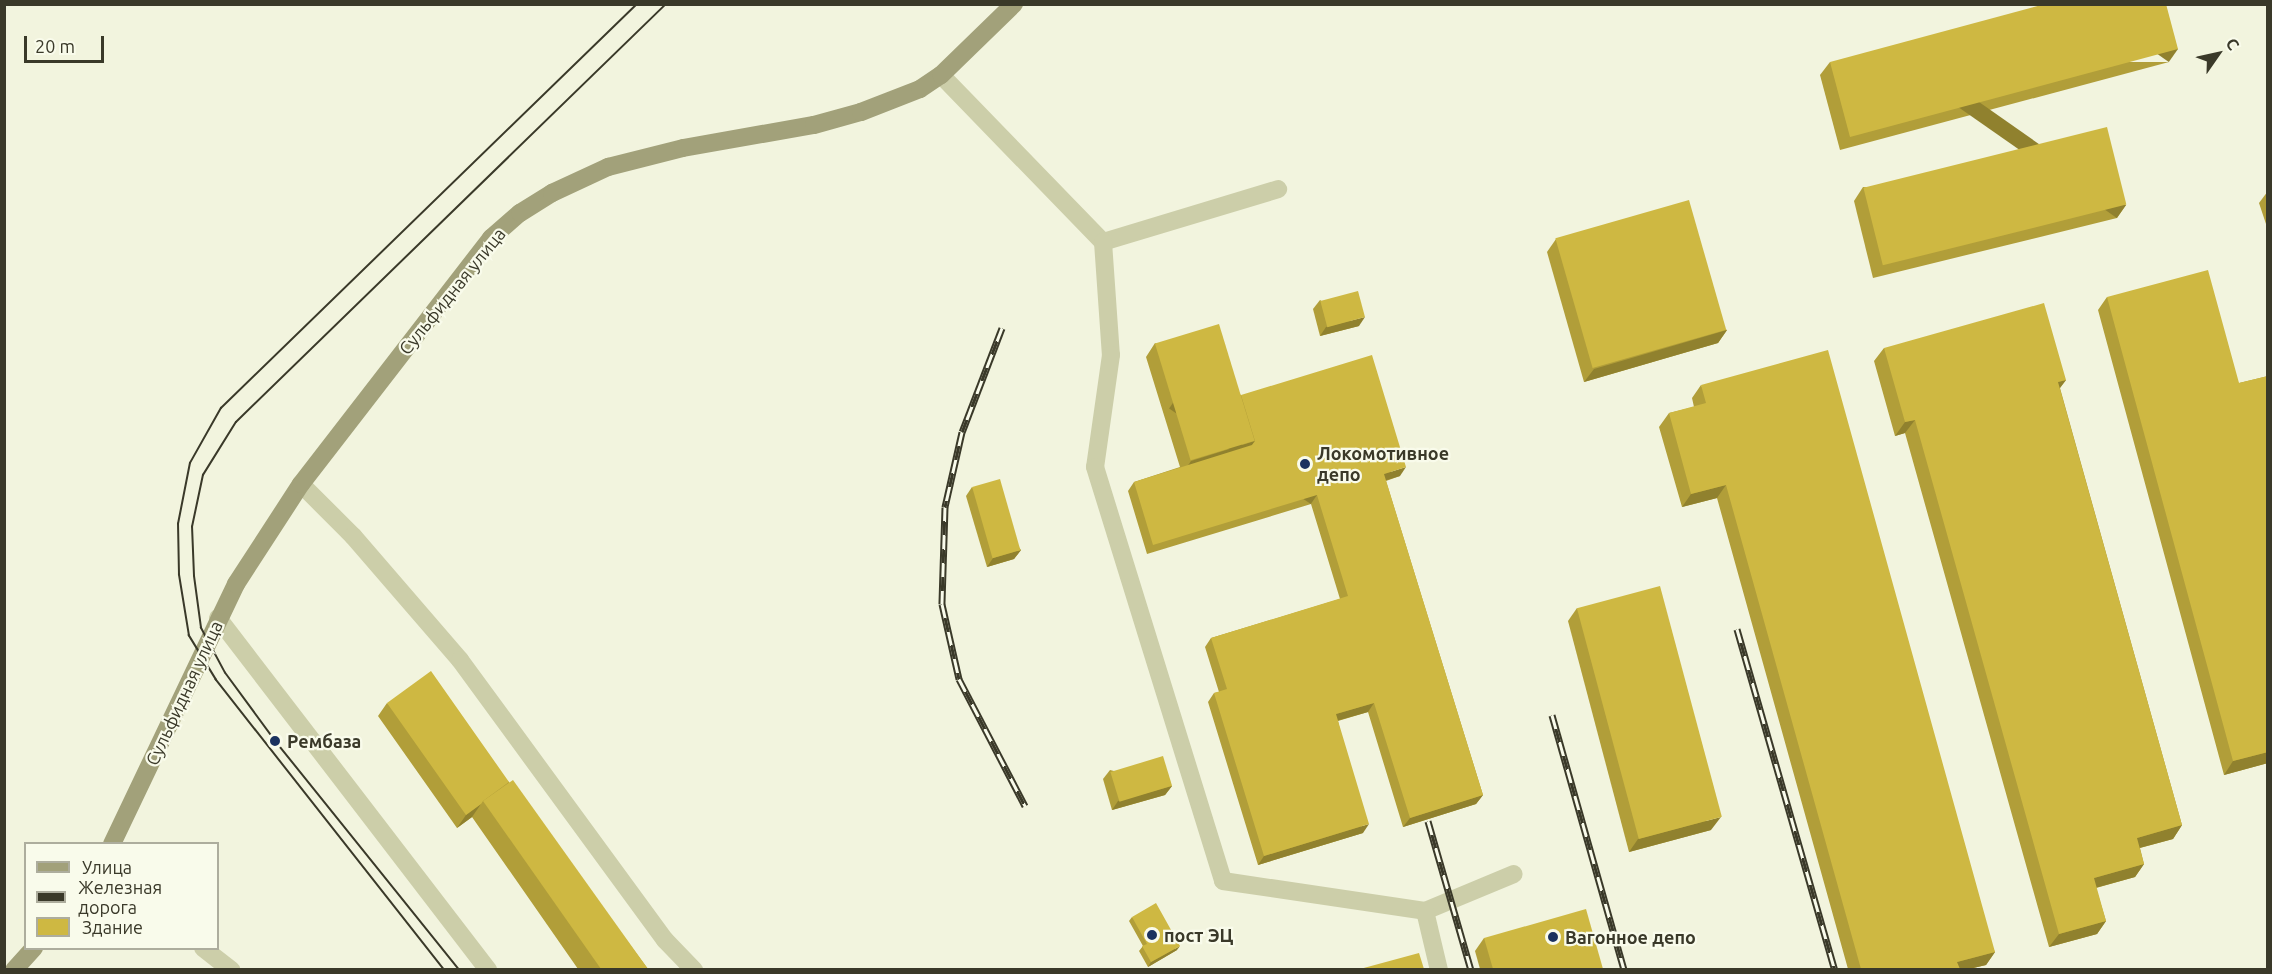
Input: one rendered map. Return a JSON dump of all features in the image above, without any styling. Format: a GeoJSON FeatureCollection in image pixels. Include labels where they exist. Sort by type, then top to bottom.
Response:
{"type":"FeatureCollection","features":[{"type":"Feature","properties":{"kind":"street","name":"Сульфидная улица"},"geometry":{"type":"LineString","coordinates":[[112,842],[236,584],[301,484],[491,238],[552,192],[608,167],[683,148],[814,125],[861,112],[920,89],[941,75],[1014,4]]}},
{"type":"Feature","properties":{"kind":"street"},"geometry":{"type":"LineString","coordinates":[[941,75],[1103,242],[1111,355],[1095,467],[1223,881],[1425,911],[1514,874]]}},
{"type":"Feature","properties":{"kind":"street"},"geometry":{"type":"LineString","coordinates":[[1103,242],[1278,189]]}},
{"type":"Feature","properties":{"kind":"street"},"geometry":{"type":"LineString","coordinates":[[301,484],[353,536],[460,660],[665,940],[694,969]]}},
{"type":"Feature","properties":{"kind":"street"},"geometry":{"type":"LineString","coordinates":[[218,618],[488,969]]}},
{"type":"Feature","properties":{"kind":"street"},"geometry":{"type":"LineString","coordinates":[[1425,911],[1439,969]]}},
{"type":"Feature","properties":{"kind":"street"},"geometry":{"type":"LineString","coordinates":[[14,969],[32,950]]}},
{"type":"Feature","properties":{"kind":"street"},"geometry":{"type":"LineString","coordinates":[[206,950],[231,969]]}},
{"type":"Feature","properties":{"kind":"building"},"geometry":{"type":"Polygon","coordinates":[[[2045,4],[2166,4],[2178,49],[1850,137],[1830,62],[2045,4]]]}},
{"type":"Feature","properties":{"kind":"building"},"geometry":{"type":"Polygon","coordinates":[[[2107,127],[2126,205],[1883,265],[1863,188],[2107,127]]]}},
{"type":"Feature","properties":{"kind":"building"},"geometry":{"type":"Polygon","coordinates":[[[1689,200],[1726,330],[1593,368],[1555,238],[1689,200]]]}},
{"type":"Feature","properties":{"kind":"building"},"geometry":{"type":"Polygon","coordinates":[[[2208,270],[2239,383],[2268,376],[2268,752],[2233,761],[2107,297],[2208,270]]]}},
{"type":"Feature","properties":{"kind":"building"},"geometry":{"type":"Polygon","coordinates":[[[1358,291],[1365,317],[1327,327],[1320,301],[1358,291]]]}},
{"type":"Feature","properties":{"kind":"building"},"geometry":{"type":"Polygon","coordinates":[[[2044,303],[2066,380],[2058,382],[2182,825],[2137,838],[2144,864],[2094,878],[2106,921],[2059,934],[1915,420],[1905,422],[1884,348],[2044,303]]]}},
{"type":"Feature","properties":{"kind":"building"},"geometry":{"type":"Polygon","coordinates":[[[1219,324],[1255,441],[1191,460],[1155,344],[1219,324]]]}},
{"type":"Feature","properties":{"kind":"building"},"geometry":{"type":"Polygon","coordinates":[[[1828,350],[1995,952],[1957,962],[1960,969],[1861,969],[1726,485],[1691,494],[1669,413],[1706,403],[1701,385],[1828,350]]]}},
{"type":"Feature","properties":{"kind":"building"},"geometry":{"type":"Polygon","coordinates":[[[1372,355],[1406,467],[1384,474],[1483,795],[1410,818],[1374,703],[1336,714],[1369,824],[1264,856],[1214,693],[1227,689],[1211,638],[1348,596],[1317,495],[1153,545],[1134,482],[1252,445],[1255,441],[1241,395],[1372,355]]]}},
{"type":"Feature","properties":{"kind":"building"},"geometry":{"type":"Polygon","coordinates":[[[1000,479],[1020,550],[993,558],[972,487],[1000,479]]]}},
{"type":"Feature","properties":{"kind":"building"},"geometry":{"type":"Polygon","coordinates":[[[1660,586],[1722,817],[1639,839],[1577,608],[1660,586]]]}},
{"type":"Feature","properties":{"kind":"building"},"geometry":{"type":"Polygon","coordinates":[[[431,671],[509,782],[466,815],[387,703],[431,671]]]}},
{"type":"Feature","properties":{"kind":"building"},"geometry":{"type":"Polygon","coordinates":[[[1163,756],[1172,786],[1119,802],[1110,772],[1163,756]]]}},
{"type":"Feature","properties":{"kind":"building"},"geometry":{"type":"Polygon","coordinates":[[[513,780],[648,969],[601,969],[483,801],[513,780]]]}},
{"type":"Feature","properties":{"kind":"building","name":"пост ЭЦ"},"geometry":{"type":"Polygon","coordinates":[[[1156,903],[1180,946],[1151,962],[1142,946],[1147,944],[1132,917],[1156,903]]]}},
{"type":"Feature","properties":{"kind":"building","name":"Вагонное депо"},"geometry":{"type":"Polygon","coordinates":[[[1586,909],[1603,969],[1493,969],[1484,938],[1586,909]]]}},
{"type":"Feature","properties":{"kind":"building"},"geometry":{"type":"Polygon","coordinates":[[[1419,953],[1424,969],[1360,969],[1419,953]]]}},
{"type":"Feature","properties":{"kind":"tram line"},"geometry":{"type":"LineString","coordinates":[[444,970],[216,680],[189,636],[179,575],[178,524],[190,463],[221,408],[637,4]]}},
{"type":"Feature","properties":{"kind":"tram line"},"geometry":{"type":"LineString","coordinates":[[459,970],[275,741],[225,673],[201,628],[194,576],[192,527],[203,475],[236,422],[666,4]]}},
{"type":"Feature","properties":{"kind":"railway"},"geometry":{"type":"LineString","coordinates":[[1002,328],[962,432],[945,507],[942,604],[959,679],[1025,806]]}},
{"type":"Feature","properties":{"kind":"railway"},"geometry":{"type":"LineString","coordinates":[[1737,629],[1835,970]]}},
{"type":"Feature","properties":{"kind":"railway"},"geometry":{"type":"LineString","coordinates":[[1552,715],[1624,970]]}},
{"type":"Feature","properties":{"kind":"railway"},"geometry":{"type":"LineString","coordinates":[[1428,821],[1471,970]]}},
{"type":"Feature","properties":{"kind":"place","name":"Локомотивное депо"},"geometry":{"type":"Point","coordinates":[1305,464]}},
{"type":"Feature","properties":{"kind":"place","name":"Рембаза"},"geometry":{"type":"Point","coordinates":[275,741]}},
{"type":"Feature","properties":{"kind":"place","name":"пост ЭЦ"},"geometry":{"type":"Point","coordinates":[1152,935]}},
{"type":"Feature","properties":{"kind":"place","name":"Вагонное депо"},"geometry":{"type":"Point","coordinates":[1553,937]}}]}
